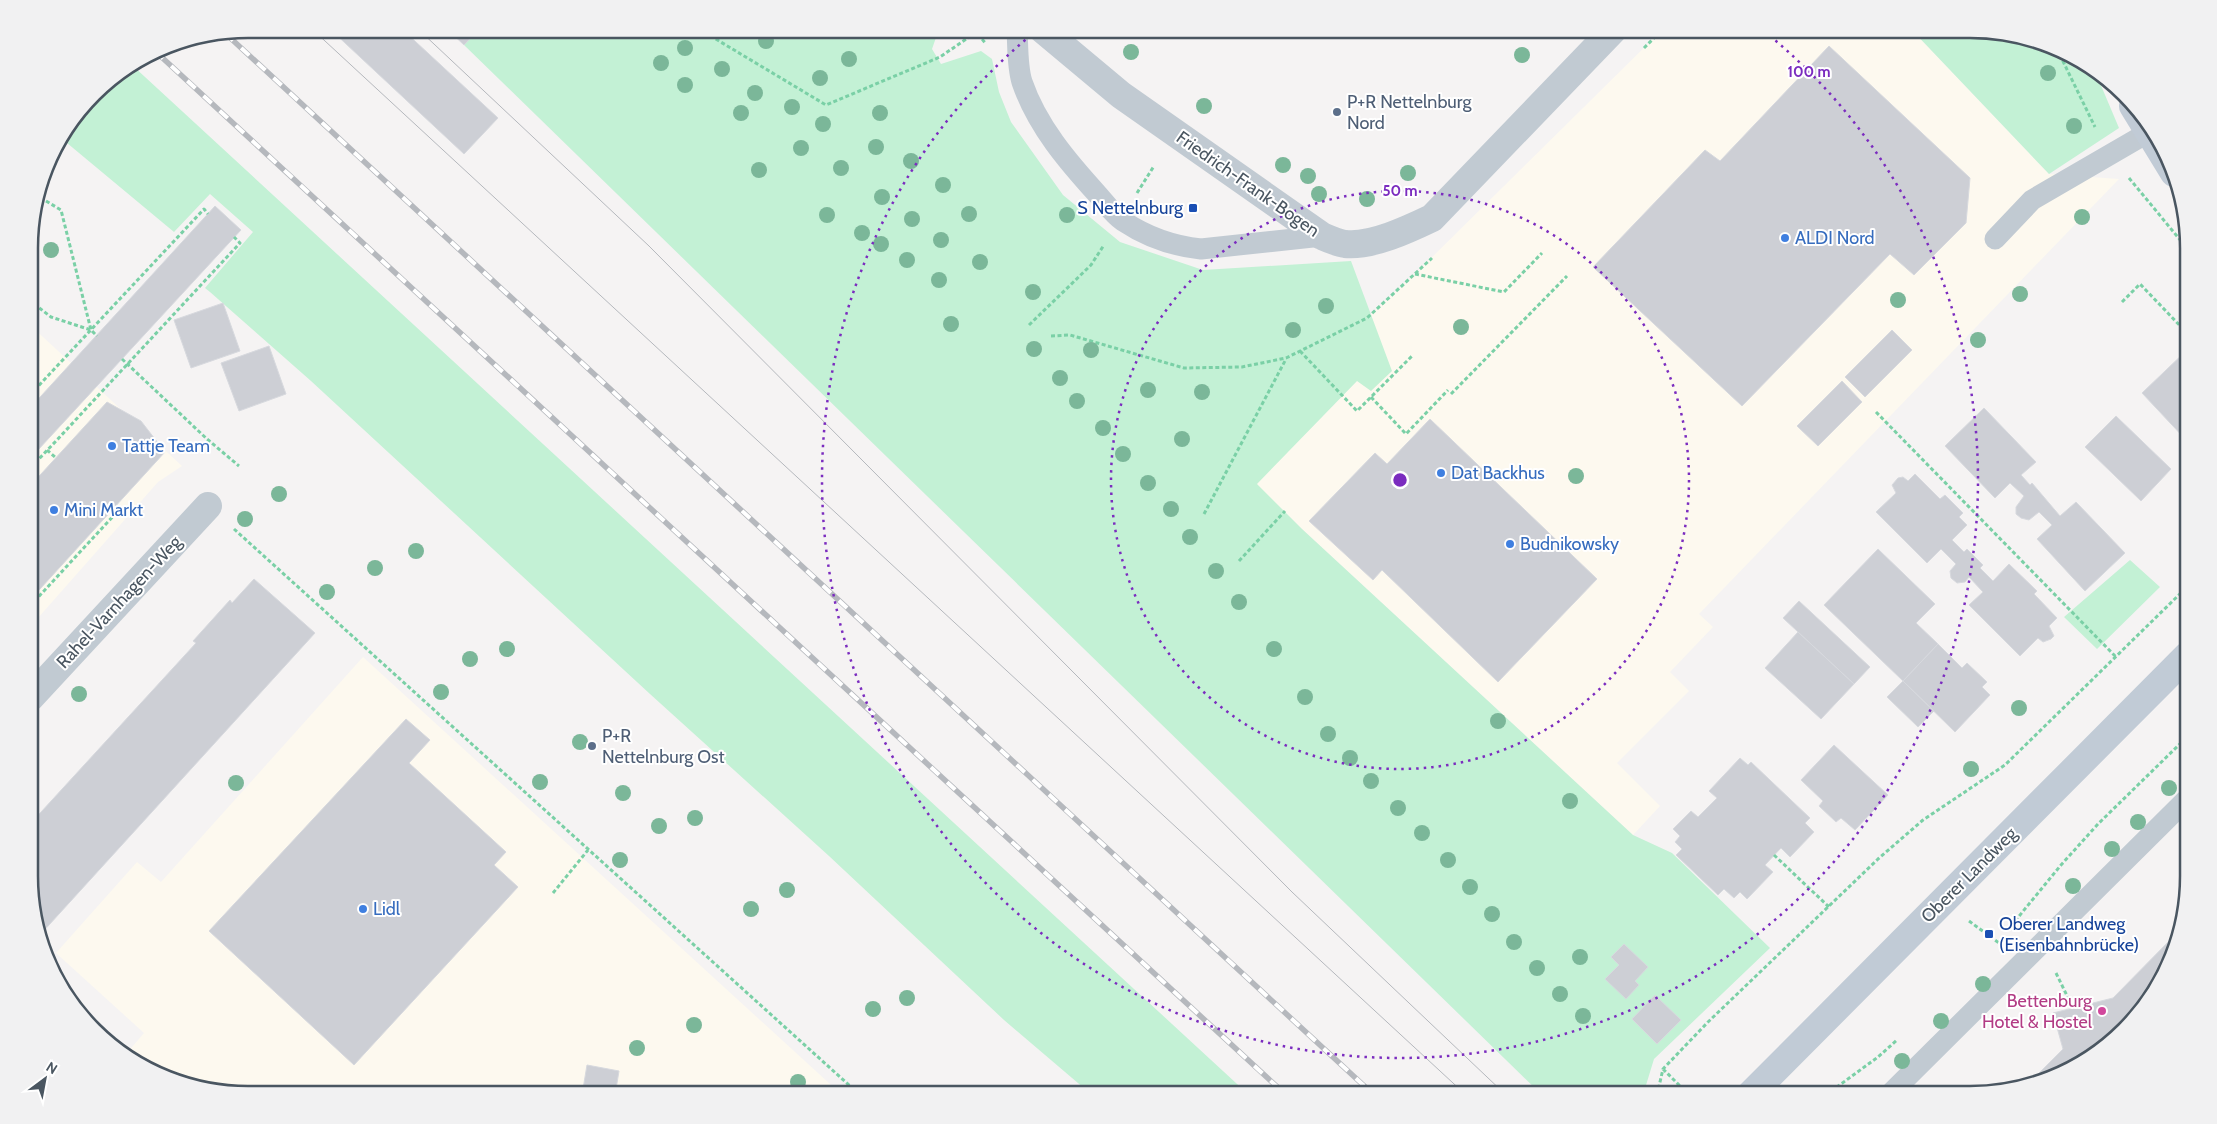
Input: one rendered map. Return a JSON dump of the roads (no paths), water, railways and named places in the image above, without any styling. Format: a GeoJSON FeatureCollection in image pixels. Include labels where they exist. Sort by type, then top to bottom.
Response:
{"type":"FeatureCollection","features":[{"type":"Feature","properties":{"kind":"main road","name":"Oberer Landweg"},"geometry":{"type":"LineString","coordinates":[[1765,1086],[1943,902],[2180,664]]}},
{"type":"Feature","properties":{"kind":"street","name":"Friedrich-Frank-Bogen"},"geometry":{"type":"LineString","coordinates":[[1053,38],[1121,95],[1322,236],[1345,244],[1399,234],[1432,218],[1605,38]]}},
{"type":"Feature","properties":{"kind":"street","name":"Rahel-Varnhagen-Weg"},"geometry":{"type":"LineString","coordinates":[[38,689],[208,506]]}},
{"type":"Feature","properties":{"kind":"lane"},"geometry":{"type":"LineString","coordinates":[[1018,38],[1021,80],[1042,124],[1072,167],[1120,219],[1166,243],[1193,248],[1322,236]]}},
{"type":"Feature","properties":{"kind":"lane"},"geometry":{"type":"LineString","coordinates":[[1995,239],[2032,200],[2146,133]]}},
{"type":"Feature","properties":{"kind":"lane"},"geometry":{"type":"LineString","coordinates":[[1898,1086],[2180,806]]}},
{"type":"Feature","properties":{"kind":"tram line"},"geometry":{"type":"LineString","coordinates":[[322,38],[1456,1086]]}},
{"type":"Feature","properties":{"kind":"tram line"},"geometry":{"type":"LineString","coordinates":[[428,38],[649,246],[1292,892],[1497,1086]]}},
{"type":"Feature","properties":{"kind":"railway"},"geometry":{"type":"LineString","coordinates":[[231,38],[1364,1086]]}},
{"type":"Feature","properties":{"kind":"railway"},"geometry":{"type":"LineString","coordinates":[[161,56],[1276,1086]]}},
{"type":"Feature","properties":{"kind":"place","name":"P+R Nettelnburg Nord"},"geometry":{"type":"Point","coordinates":[1337,112]}},
{"type":"Feature","properties":{"kind":"place","name":"S Nettelnburg"},"geometry":{"type":"Point","coordinates":[1193,208]}},
{"type":"Feature","properties":{"kind":"place","name":"ALDI Nord"},"geometry":{"type":"Point","coordinates":[1785,238]}},
{"type":"Feature","properties":{"kind":"place","name":"Tattje Team"},"geometry":{"type":"Point","coordinates":[112,446]}},
{"type":"Feature","properties":{"kind":"place","name":"Dat Backhus"},"geometry":{"type":"Point","coordinates":[1441,473]}},
{"type":"Feature","properties":{"kind":"place","name":"Mini Markt"},"geometry":{"type":"Point","coordinates":[54,510]}},
{"type":"Feature","properties":{"kind":"place","name":"Budnikowsky"},"geometry":{"type":"Point","coordinates":[1510,544]}},
{"type":"Feature","properties":{"kind":"place","name":"P+R Nettelnburg Ost"},"geometry":{"type":"Point","coordinates":[592,746]}},
{"type":"Feature","properties":{"kind":"place","name":"Lidl"},"geometry":{"type":"Point","coordinates":[363,909]}},
{"type":"Feature","properties":{"kind":"place","name":"Oberer Landweg (Eisenbahnbrücke)"},"geometry":{"type":"Point","coordinates":[1989,934]}},
{"type":"Feature","properties":{"kind":"place","name":"Bettenburg Hotel & Hostel"},"geometry":{"type":"Point","coordinates":[2102,1011]}}]}
